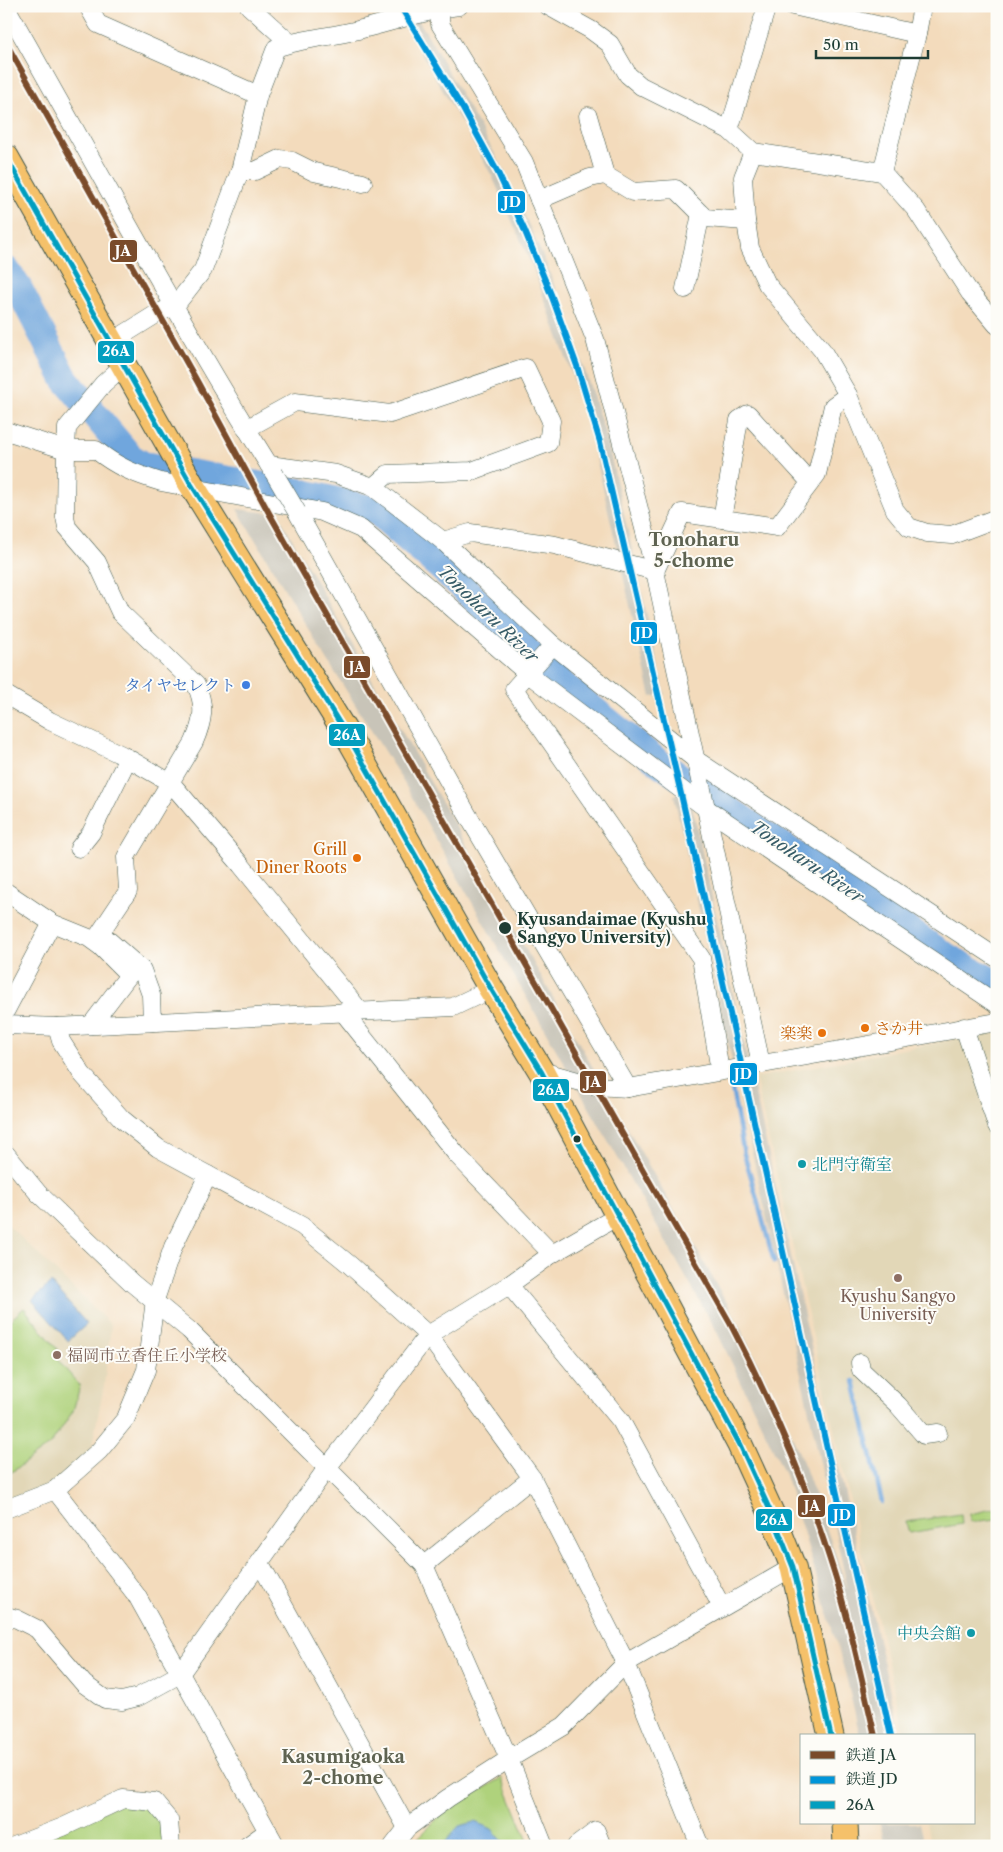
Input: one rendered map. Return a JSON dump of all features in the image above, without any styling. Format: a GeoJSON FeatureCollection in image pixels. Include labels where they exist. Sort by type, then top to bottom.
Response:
{"type":"FeatureCollection","features":[{"type":"Feature","properties":{"kind":"highway"},"geometry":{"type":"LineString","coordinates":[[6,157],[192,486],[352,743],[491,989],[541,1071],[740,1445],[774,1519],[793,1567],[832,1734]]}},
{"type":"Feature","properties":{"kind":"highway"},"geometry":{"type":"LineString","coordinates":[[845,1824],[846,1846]]}},
{"type":"Feature","properties":{"kind":"street"},"geometry":{"type":"LineString","coordinates":[[88,6],[98,24],[258,94]]}},
{"type":"Feature","properties":{"kind":"street"},"geometry":{"type":"LineString","coordinates":[[249,6],[290,43]]}},
{"type":"Feature","properties":{"kind":"street"},"geometry":{"type":"LineString","coordinates":[[110,343],[158,313],[175,306],[202,270],[240,171],[258,94],[276,48],[290,43],[362,30],[439,7],[459,6]]}},
{"type":"Feature","properties":{"kind":"street"},"geometry":{"type":"LineString","coordinates":[[548,6],[591,30],[610,44],[628,75],[641,86],[729,130],[753,152],[882,172],[916,210],[970,293],[997,325]]}},
{"type":"Feature","properties":{"kind":"street"},"geometry":{"type":"LineString","coordinates":[[729,130],[767,6]]}},
{"type":"Feature","properties":{"kind":"street"},"geometry":{"type":"LineString","coordinates":[[793,6],[917,34]]}},
{"type":"Feature","properties":{"kind":"street"},"geometry":{"type":"LineString","coordinates":[[882,172],[917,34],[922,6]]}},
{"type":"Feature","properties":{"kind":"street"},"geometry":{"type":"LineString","coordinates":[[6,7],[175,306],[246,429],[297,512],[467,814],[628,1088]]}},
{"type":"Feature","properties":{"kind":"street"},"geometry":{"type":"LineString","coordinates":[[439,7],[440,24],[524,162],[595,339],[655,571],[761,1064]]}},
{"type":"Feature","properties":{"kind":"street"},"geometry":{"type":"LineString","coordinates":[[588,116],[605,176]]}},
{"type":"Feature","properties":{"kind":"street"},"geometry":{"type":"LineString","coordinates":[[753,152],[743,178],[750,248],[767,284],[822,350],[848,395],[895,510],[909,527],[927,533],[952,535],[997,518]]}},
{"type":"Feature","properties":{"kind":"street"},"geometry":{"type":"LineString","coordinates":[[240,171],[255,171],[280,159],[292,161],[314,172],[363,183]]}},
{"type":"Feature","properties":{"kind":"street"},"geometry":{"type":"LineString","coordinates":[[539,200],[590,178],[605,176],[632,192],[676,189],[705,218],[746,221]]}},
{"type":"Feature","properties":{"kind":"street"},"geometry":{"type":"LineString","coordinates":[[685,289],[701,214]]}},
{"type":"Feature","properties":{"kind":"street"},"geometry":{"type":"LineString","coordinates":[[123,366],[103,384],[67,428],[65,517],[67,527],[97,562],[120,612],[196,685],[203,698],[202,725],[171,783],[126,857],[128,891],[100,933],[142,970],[151,995],[152,1022]]}},
{"type":"Feature","properties":{"kind":"street"},"geometry":{"type":"LineString","coordinates":[[246,429],[295,402],[390,414],[526,368],[551,421],[548,443],[472,471],[388,474],[373,487]]}},
{"type":"Feature","properties":{"kind":"street"},"geometry":{"type":"LineString","coordinates":[[655,571],[682,513],[777,527],[816,474],[833,406],[848,395]]}},
{"type":"Feature","properties":{"kind":"street"},"geometry":{"type":"LineString","coordinates":[[722,519],[739,420],[748,414],[810,482]]}},
{"type":"Feature","properties":{"kind":"street"},"geometry":{"type":"LineString","coordinates":[[6,431],[66,450],[96,450],[111,463],[138,475],[161,482],[192,486],[322,512],[361,529],[530,671],[706,805],[997,1004]]}},
{"type":"Feature","properties":{"kind":"street"},"geometry":{"type":"LineString","coordinates":[[272,469],[336,474],[373,487],[443,541],[550,648],[698,766],[997,958]]}},
{"type":"Feature","properties":{"kind":"street"},"geometry":{"type":"LineString","coordinates":[[443,541],[470,533],[555,545],[655,571]]}},
{"type":"Feature","properties":{"kind":"street"},"geometry":{"type":"LineString","coordinates":[[550,648],[514,690],[701,958],[720,1071]]}},
{"type":"Feature","properties":{"kind":"street"},"geometry":{"type":"LineString","coordinates":[[6,695],[50,721],[128,758],[171,783],[241,865],[457,1155],[552,1254]]}},
{"type":"Feature","properties":{"kind":"street"},"geometry":{"type":"LineString","coordinates":[[79,848],[91,833],[128,758]]}},
{"type":"Feature","properties":{"kind":"street"},"geometry":{"type":"LineString","coordinates":[[6,892],[52,923],[89,938],[100,946],[129,975],[91,1025]]}},
{"type":"Feature","properties":{"kind":"street"},"geometry":{"type":"LineString","coordinates":[[6,1010],[52,923]]}},
{"type":"Feature","properties":{"kind":"street"},"geometry":{"type":"LineString","coordinates":[[6,1025],[57,1027],[453,1007],[491,989]]}},
{"type":"Feature","properties":{"kind":"street"},"geometry":{"type":"LineString","coordinates":[[541,1071],[596,1086],[628,1088],[997,1022]]}},
{"type":"Feature","properties":{"kind":"street"},"geometry":{"type":"LineString","coordinates":[[57,1027],[61,1041],[82,1074],[122,1119],[158,1148],[302,1226],[428,1335],[532,1478],[626,1663],[700,1846]]}},
{"type":"Feature","properties":{"kind":"street"},"geometry":{"type":"LineString","coordinates":[[964,1027],[997,1126]]}},
{"type":"Feature","properties":{"kind":"street"},"geometry":{"type":"LineString","coordinates":[[6,1154],[38,1192],[132,1283],[155,1300],[189,1330],[424,1565],[509,1758],[544,1846]]}},
{"type":"Feature","properties":{"kind":"street"},"geometry":{"type":"LineString","coordinates":[[6,1509],[55,1490],[99,1450],[126,1418],[146,1370],[155,1300],[173,1247],[208,1174]]}},
{"type":"Feature","properties":{"kind":"street"},"geometry":{"type":"LineString","coordinates":[[6,1616],[37,1629],[84,1684],[105,1699],[122,1701],[138,1697],[180,1674],[327,1468],[428,1335],[509,1285],[552,1254],[618,1216]]}},
{"type":"Feature","properties":{"kind":"street"},"geometry":{"type":"LineString","coordinates":[[509,1285],[621,1421],[722,1607]]}},
{"type":"Feature","properties":{"kind":"street"},"geometry":{"type":"LineString","coordinates":[[860,1363],[861,1370],[898,1405],[924,1434],[938,1433]]}},
{"type":"Feature","properties":{"kind":"street"},"geometry":{"type":"LineString","coordinates":[[424,1565],[532,1478]]}},
{"type":"Feature","properties":{"kind":"street"},"geometry":{"type":"LineString","coordinates":[[55,1490],[137,1596],[272,1838],[247,1846]]}},
{"type":"Feature","properties":{"kind":"street"},"geometry":{"type":"LineString","coordinates":[[260,1563],[407,1828]]}},
{"type":"Feature","properties":{"kind":"street"},"geometry":{"type":"LineString","coordinates":[[393,1846],[407,1828],[448,1798],[509,1758],[564,1726],[626,1663],[793,1567]]}},
{"type":"Feature","properties":{"kind":"street"},"geometry":{"type":"LineString","coordinates":[[14,1846],[63,1827],[122,1799],[154,1802],[169,1820],[171,1846]]}},
{"type":"Feature","properties":{"kind":"street"},"geometry":{"type":"LineString","coordinates":[[576,1846],[596,1831],[602,1846]]}},
{"type":"Feature","properties":{"kind":"shaded area"},"geometry":{"type":"Polygon","coordinates":[[[392,6],[408,6],[426,32],[504,170],[546,263],[583,364],[607,440],[665,694],[651,697],[593,444],[570,369],[533,268],[492,176],[392,6]]]}},
{"type":"Feature","properties":{"kind":"shaded area"},"geometry":{"type":"Polygon","coordinates":[[[237,509],[278,514],[736,1319],[780,1408],[805,1467],[848,1590],[674,795],[689,792],[800,1297],[900,1734],[860,1734],[846,1676],[784,1472],[716,1330],[404,783],[316,642],[237,509]]]}},
{"type":"Feature","properties":{"kind":"shaded area","name":"Kyushu Sangyo University"},"geometry":{"type":"Polygon","coordinates":[[[997,1031],[997,1846],[931,1846],[926,1824],[976,1824],[976,1734],[905,1734],[755,1078],[997,1031]]]}},
{"type":"Feature","properties":{"kind":"shaded area","name":"福岡市立香住丘小学校"},"geometry":{"type":"Polygon","coordinates":[[[6,1223],[111,1325],[104,1386],[91,1450],[53,1486],[6,1504],[6,1223]]]}},
{"type":"Feature","properties":{"kind":"shaded area"},"geometry":{"type":"Polygon","coordinates":[[[880,1824],[920,1824],[925,1846],[885,1846],[880,1824]]]}},
{"type":"Feature","properties":{"kind":"green space"},"geometry":{"type":"Polygon","coordinates":[[[24,1308],[61,1354],[56,1358],[80,1386],[73,1411],[51,1444],[6,1476],[6,1324],[24,1308]]]}},
{"type":"Feature","properties":{"kind":"green space"},"geometry":{"type":"Polygon","coordinates":[[[997,1508],[997,1519],[970,1522],[970,1514],[997,1508]]]}},
{"type":"Feature","properties":{"kind":"green space"},"geometry":{"type":"Polygon","coordinates":[[[961,1514],[962,1524],[909,1533],[906,1522],[961,1514]]]}},
{"type":"Feature","properties":{"kind":"green space"},"geometry":{"type":"Polygon","coordinates":[[[502,1778],[530,1846],[410,1846],[446,1810],[502,1778]]]}},
{"type":"Feature","properties":{"kind":"green space"},"geometry":{"type":"Polygon","coordinates":[[[122,1802],[153,1805],[167,1821],[169,1846],[24,1846],[122,1802]]]}},
{"type":"Feature","properties":{"kind":"water"},"geometry":{"type":"Polygon","coordinates":[[[51,1283],[87,1324],[68,1341],[32,1300],[51,1283]]]}},
{"type":"Feature","properties":{"kind":"water"},"geometry":{"type":"Polygon","coordinates":[[[475,1822],[492,1829],[507,1846],[442,1846],[459,1826],[475,1822]]]}},
{"type":"Feature","properties":{"kind":"waterway","name":"Tonoharu River"},"geometry":{"type":"LineString","coordinates":[[6,270],[19,289],[65,379],[130,457],[143,465],[300,492],[375,510],[464,588],[533,656],[551,671],[562,684],[658,762],[949,958],[997,984]]}},
{"type":"Feature","properties":{"kind":"waterway"},"geometry":{"type":"LineString","coordinates":[[731,1083],[744,1154],[774,1262]]}},
{"type":"Feature","properties":{"kind":"waterway"},"geometry":{"type":"LineString","coordinates":[[854,1381],[882,1502]]}},
{"type":"Feature","properties":{"kind":"rail line","name":"JD"},"geometry":{"type":"LineString","coordinates":[[400,6],[463,109],[498,173],[524,229],[552,297],[577,366],[600,442],[681,794],[891,1734]]}},
{"type":"Feature","properties":{"kind":"rail line","name":"JA"},"geometry":{"type":"LineString","coordinates":[[6,43],[197,381],[269,513],[745,1352],[785,1439],[820,1529],[843,1603],[875,1734]]}},
{"type":"Feature","properties":{"kind":"transit line","name":"26A"},"geometry":{"type":"LineString","coordinates":[[6,157],[191,484],[352,743],[491,989],[541,1071],[740,1445],[774,1519],[793,1567],[831,1734]]}},
{"type":"Feature","properties":{"kind":"place","name":"タイヤセレクト"},"geometry":{"type":"Point","coordinates":[246,685]}},
{"type":"Feature","properties":{"kind":"place","name":"Grill Diner Roots"},"geometry":{"type":"Point","coordinates":[357,858]}},
{"type":"Feature","properties":{"kind":"place","name":"Kyusandaimae (Kyushu Sangyo University)"},"geometry":{"type":"Point","coordinates":[505,928]}},
{"type":"Feature","properties":{"kind":"place","name":"さか井"},"geometry":{"type":"Point","coordinates":[865,1028]}},
{"type":"Feature","properties":{"kind":"place","name":"楽楽"},"geometry":{"type":"Point","coordinates":[822,1033]}},
{"type":"Feature","properties":{"kind":"place","name":"北門守衛室"},"geometry":{"type":"Point","coordinates":[802,1164]}},
{"type":"Feature","properties":{"kind":"place","name":"Kyushu Sangyo University"},"geometry":{"type":"Point","coordinates":[898,1278]}},
{"type":"Feature","properties":{"kind":"place","name":"福岡市立香住丘小学校"},"geometry":{"type":"Point","coordinates":[57,1355]}},
{"type":"Feature","properties":{"kind":"place","name":"中央会館"},"geometry":{"type":"Point","coordinates":[971,1633]}},
{"type":"Feature","properties":{"kind":"district","name":"Tonoharu 5-chome"},"geometry":{"type":"Point","coordinates":[694,550]}},
{"type":"Feature","properties":{"kind":"district","name":"Kasumigaoka 2-chome"},"geometry":{"type":"Point","coordinates":[343,1767]}}]}
